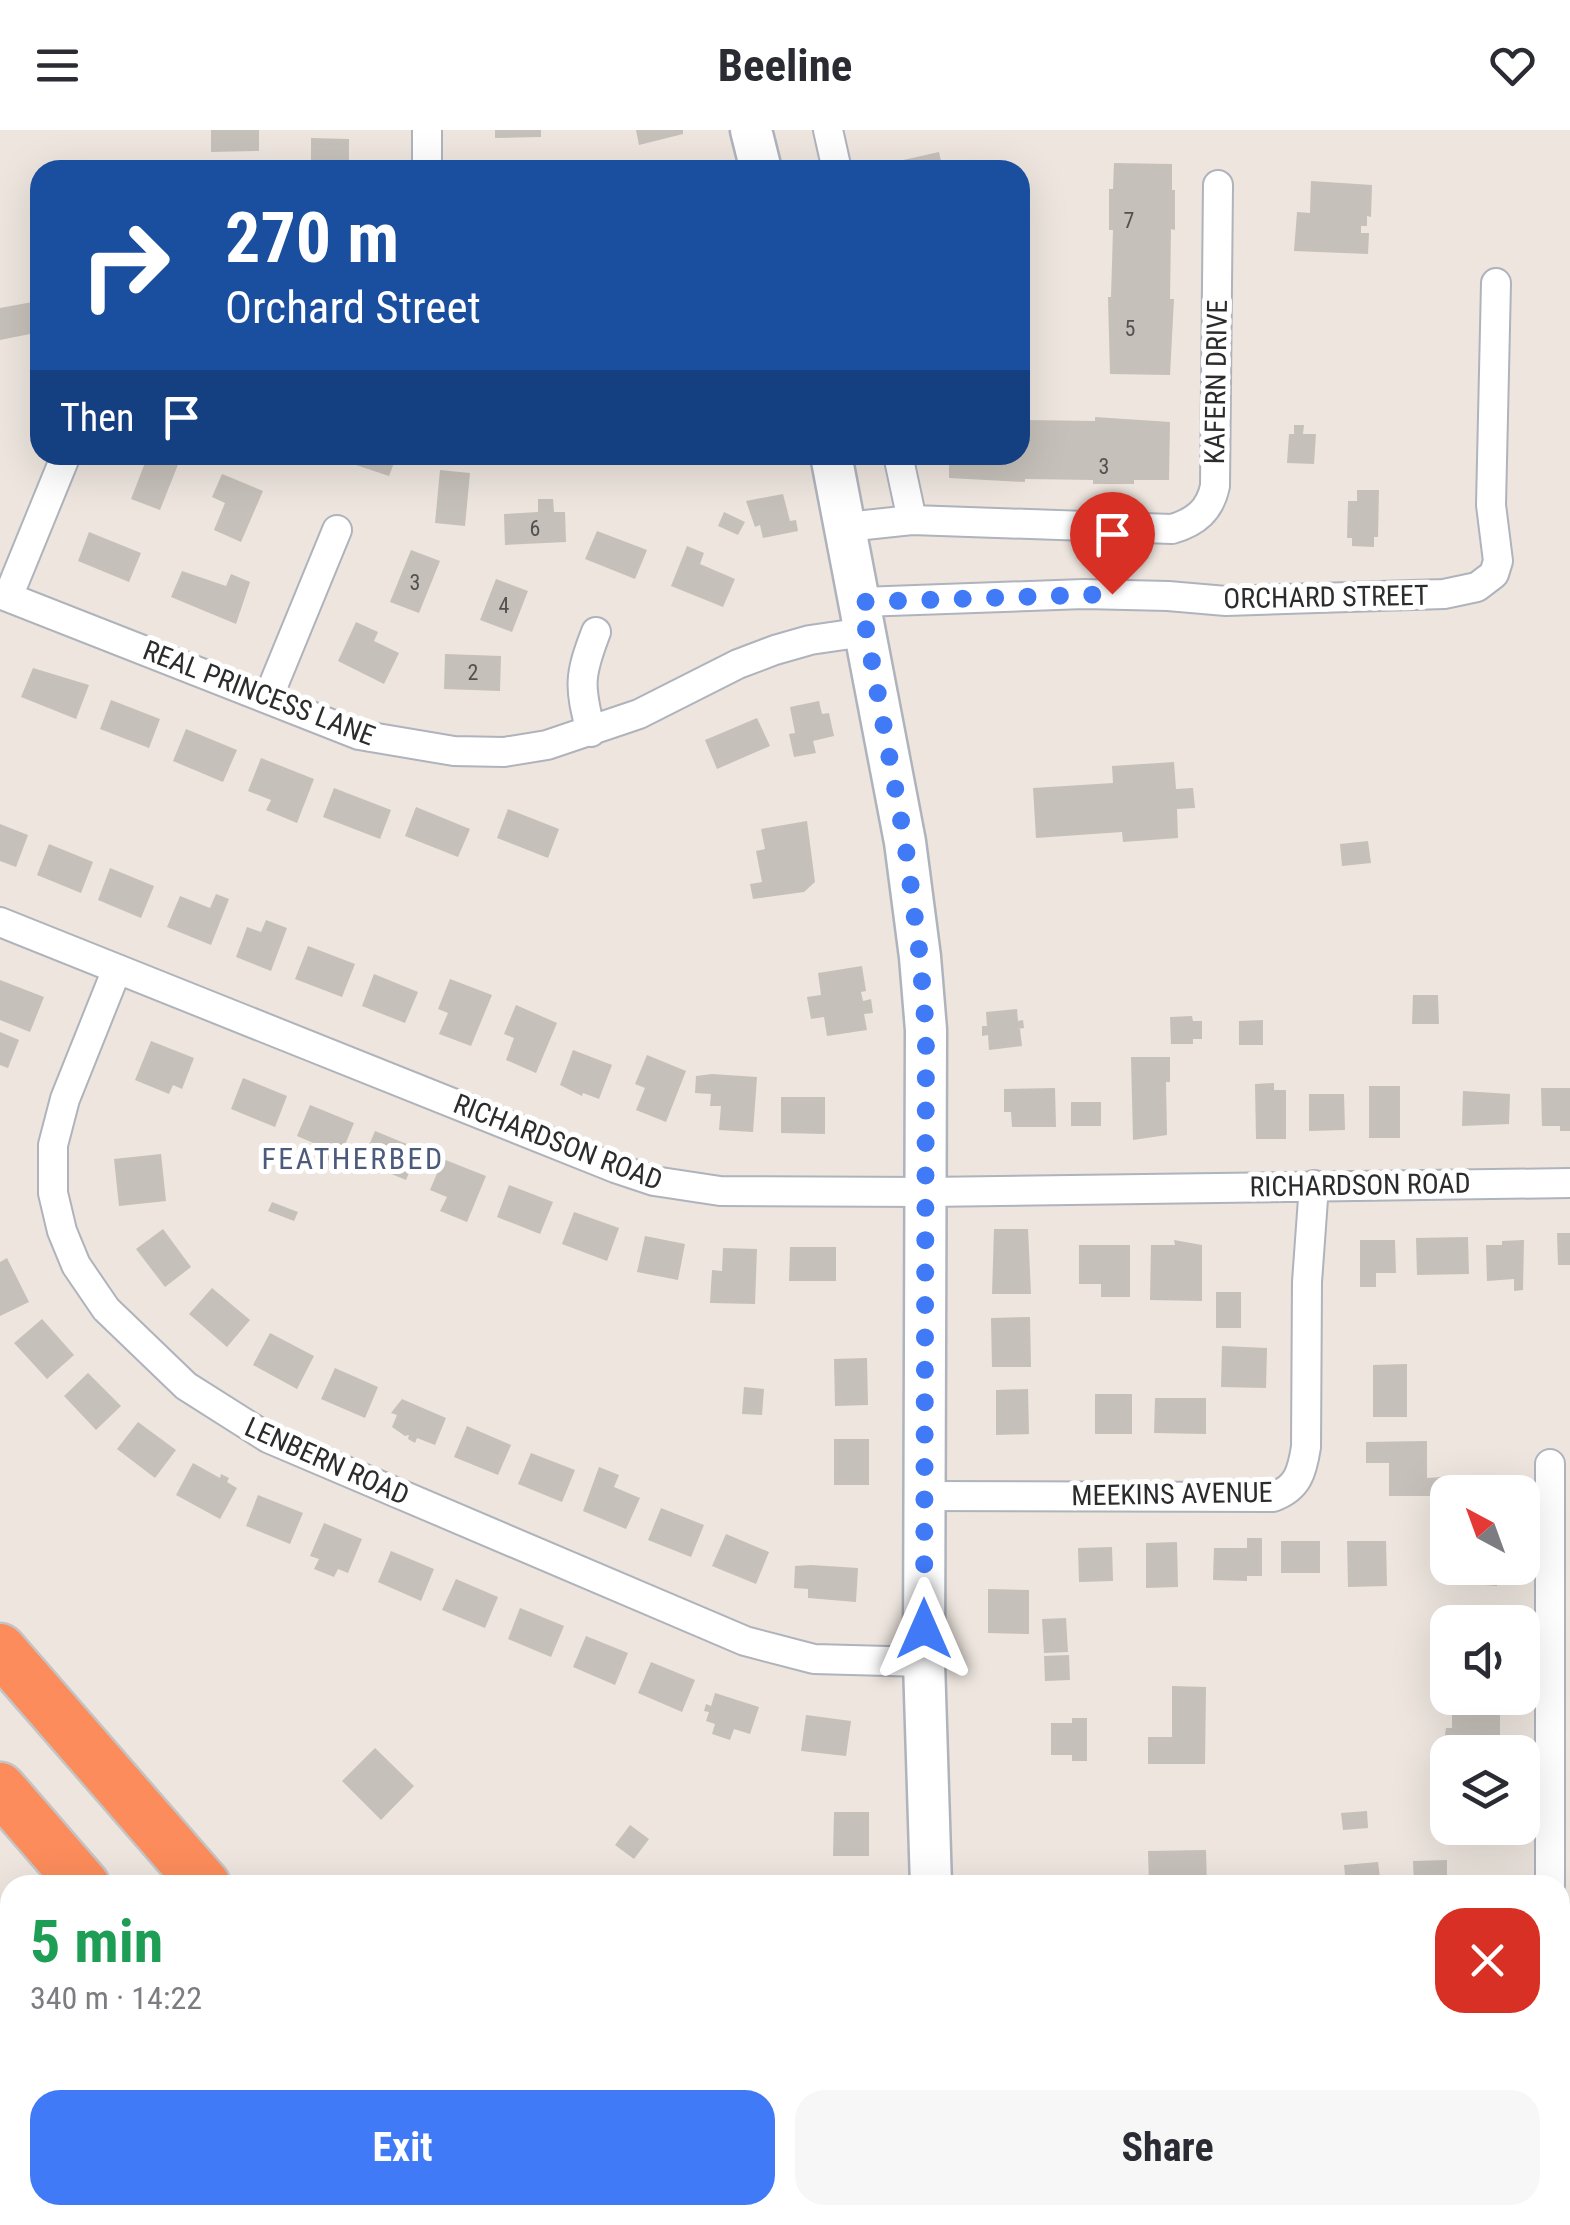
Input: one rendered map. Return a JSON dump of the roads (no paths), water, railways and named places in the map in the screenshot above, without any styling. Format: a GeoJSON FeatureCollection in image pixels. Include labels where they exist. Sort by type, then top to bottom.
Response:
{"type":"FeatureCollection","features":[{"type":"Feature","properties":{"kind":"highway"},"geometry":{"type":"LineString","coordinates":[[0,1648],[196,1875]]}},
{"type":"Feature","properties":{"kind":"highway"},"geometry":{"type":"LineString","coordinates":[[0,1788],[75,1875]]}},
{"type":"Feature","properties":{"kind":"street"},"geometry":{"type":"LineString","coordinates":[[427,130],[427,160]]}},
{"type":"Feature","properties":{"kind":"street"},"geometry":{"type":"LineString","coordinates":[[751,130],[758,160]]}},
{"type":"Feature","properties":{"kind":"street"},"geometry":{"type":"LineString","coordinates":[[828,130],[835,160]]}},
{"type":"Feature","properties":{"kind":"street","name":"KAFERN DRIVE"},"geometry":{"type":"LineString","coordinates":[[846,527],[912,520],[1172,529],[1201,515],[1212,500],[1215,486],[1218,185]]}},
{"type":"Feature","properties":{"kind":"street","name":"ORCHARD STREET"},"geometry":{"type":"LineString","coordinates":[[863,618],[1084,594],[1226,601],[1444,594],[1477,587],[1494,574],[1498,562],[1491,505],[1496,283]]}},
{"type":"Feature","properties":{"kind":"street"},"geometry":{"type":"LineString","coordinates":[[4,596],[62,465]]}},
{"type":"Feature","properties":{"kind":"street"},"geometry":{"type":"LineString","coordinates":[[833,465],[905,842],[926,1030],[924,1662],[930,1875]]}},
{"type":"Feature","properties":{"kind":"street"},"geometry":{"type":"LineString","coordinates":[[900,465],[912,520]]}},
{"type":"Feature","properties":{"kind":"street"},"geometry":{"type":"LineString","coordinates":[[268,698],[337,530]]}},
{"type":"Feature","properties":{"kind":"street","name":"REAL PRINCESS LANE"},"geometry":{"type":"LineString","coordinates":[[4,596],[359,735],[454,751],[504,752],[590,732],[639,714],[738,664],[863,618]]}},
{"type":"Feature","properties":{"kind":"street"},"geometry":{"type":"LineString","coordinates":[[590,732],[581,692],[582,670],[596,632]]}},
{"type":"Feature","properties":{"kind":"street","name":"RICHARDSON ROAD"},"geometry":{"type":"LineString","coordinates":[[0,922],[654,1181],[720,1191],[927,1192],[1570,1183]]}},
{"type":"Feature","properties":{"kind":"street","name":"LENBERN ROAD"},"geometry":{"type":"LineString","coordinates":[[117,969],[65,1099],[52,1145],[53,1193],[62,1231],[76,1264],[96,1294],[128,1332],[186,1386],[268,1438],[744,1641],[814,1659],[924,1662]]}},
{"type":"Feature","properties":{"kind":"street","name":"MEEKINS AVENUE"},"geometry":{"type":"LineString","coordinates":[[925,1496],[1273,1496],[1296,1482],[1306,1448],[1307,1282],[1314,1185]]}},
{"type":"Feature","properties":{"kind":"street"},"geometry":{"type":"LineString","coordinates":[[1550,1464],[1550,1875]]}},
{"type":"Feature","properties":{"kind":"district","name":"FEATHERBED"},"geometry":{"type":"Point","coordinates":[353,1158]}}]}
